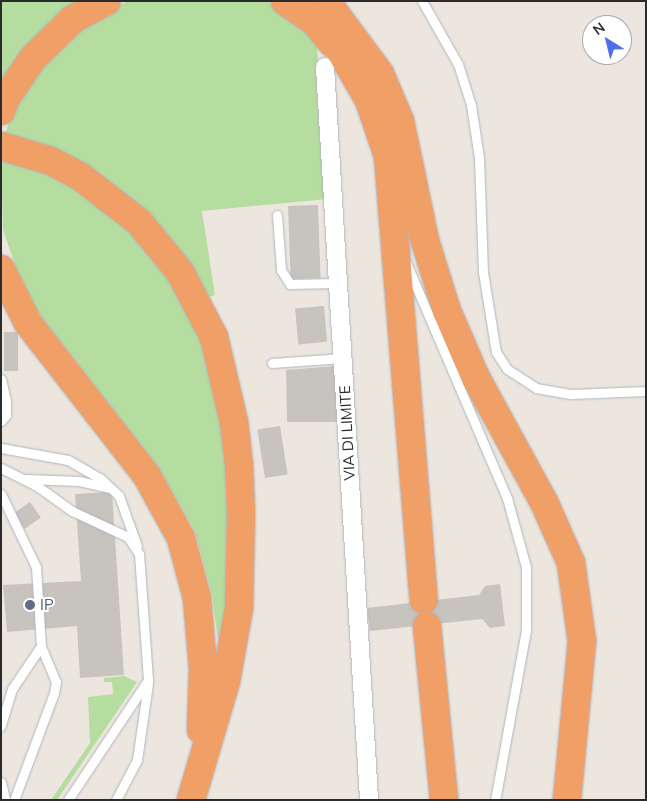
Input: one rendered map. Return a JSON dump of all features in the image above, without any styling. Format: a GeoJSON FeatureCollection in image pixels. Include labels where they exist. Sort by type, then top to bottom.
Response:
{"type":"FeatureCollection","features":[{"type":"Feature","properties":{"kind":"highway"},"geometry":{"type":"LineString","coordinates":[[1,111],[6,98],[33,58],[73,19],[107,1]]}},
{"type":"Feature","properties":{"kind":"highway"},"geometry":{"type":"LineString","coordinates":[[285,1],[315,22],[365,68]]}},
{"type":"Feature","properties":{"kind":"highway"},"geometry":{"type":"LineString","coordinates":[[326,1],[365,68],[400,121],[425,241],[447,311],[476,378],[544,502],[570,563],[582,641],[567,800]]}},
{"type":"Feature","properties":{"kind":"highway"},"geometry":{"type":"LineString","coordinates":[[311,2],[365,68],[369,100],[388,156],[397,240],[426,613],[444,800]]}},
{"type":"Feature","properties":{"kind":"highway"},"geometry":{"type":"LineString","coordinates":[[1,146],[50,161],[81,177],[139,222],[180,272],[214,337],[234,422],[239,465],[242,513],[239,608],[226,681],[195,788]]}},
{"type":"Feature","properties":{"kind":"highway"},"geometry":{"type":"LineString","coordinates":[[1,269],[28,323],[147,476],[181,538],[197,598],[203,668],[195,788]]}},
{"type":"Feature","properties":{"kind":"street","name":"VIA DI LIMITE"},"geometry":{"type":"LineString","coordinates":[[325,67],[369,800]]}},
{"type":"Feature","properties":{"kind":"lane"},"geometry":{"type":"LineString","coordinates":[[422,1],[458,64],[471,105],[479,158],[484,272],[496,352],[507,369],[536,388],[571,394],[646,391]]}},
{"type":"Feature","properties":{"kind":"lane"},"geometry":{"type":"LineString","coordinates":[[277,215],[281,270],[290,284],[338,283]]}},
{"type":"Feature","properties":{"kind":"lane"},"geometry":{"type":"LineString","coordinates":[[397,240],[507,498],[526,567],[526,630],[495,800]]}},
{"type":"Feature","properties":{"kind":"lane"},"geometry":{"type":"LineString","coordinates":[[272,363],[343,358]]}},
{"type":"Feature","properties":{"kind":"lane"},"geometry":{"type":"LineString","coordinates":[[1,379],[6,400],[6,415],[1,421]]}},
{"type":"Feature","properties":{"kind":"lane"},"geometry":{"type":"LineString","coordinates":[[1,448],[68,460],[101,478],[114,491],[128,514],[139,554],[148,680],[137,760],[116,800]]}},
{"type":"Feature","properties":{"kind":"lane"},"geometry":{"type":"LineString","coordinates":[[1,468],[20,477],[72,511],[128,538],[139,554]]}},
{"type":"Feature","properties":{"kind":"lane"},"geometry":{"type":"LineString","coordinates":[[20,477],[79,481],[114,491]]}},
{"type":"Feature","properties":{"kind":"lane"},"geometry":{"type":"LineString","coordinates":[[1,494],[36,567],[41,646],[56,682],[54,693],[14,800]]}},
{"type":"Feature","properties":{"kind":"lane"},"geometry":{"type":"LineString","coordinates":[[1,726],[12,688],[41,646]]}},
{"type":"Feature","properties":{"kind":"lane"},"geometry":{"type":"LineString","coordinates":[[68,800],[148,680]]}},
{"type":"Feature","properties":{"kind":"lane"},"geometry":{"type":"LineString","coordinates":[[1,782],[5,800]]}},
{"type":"Feature","properties":{"kind":"green space"},"geometry":{"type":"Polygon","coordinates":[[[1,1],[88,1],[1,101],[1,1]]]}},
{"type":"Feature","properties":{"kind":"green space"},"geometry":{"type":"Polygon","coordinates":[[[128,1],[266,1],[277,5],[308,31],[317,45],[327,199],[202,211],[215,295],[208,297],[171,276],[202,339],[224,424],[231,602],[218,640],[212,595],[195,532],[159,468],[40,315],[20,279],[3,230],[1,155],[13,102],[78,25],[128,1]]]}},
{"type":"Feature","properties":{"kind":"green space"},"geometry":{"type":"Polygon","coordinates":[[[124,676],[137,682],[57,800],[51,800],[90,743],[88,697],[113,694],[112,682],[104,682],[104,678],[124,676]]]}},
{"type":"Feature","properties":{"kind":"building"},"geometry":{"type":"Polygon","coordinates":[[[318,205],[321,278],[291,279],[288,206],[318,205]]]}},
{"type":"Feature","properties":{"kind":"building"},"geometry":{"type":"Polygon","coordinates":[[[324,306],[327,342],[298,344],[295,309],[324,306]]]}},
{"type":"Feature","properties":{"kind":"building"},"geometry":{"type":"Polygon","coordinates":[[[4,332],[18,332],[18,371],[4,371],[4,332]]]}},
{"type":"Feature","properties":{"kind":"building"},"geometry":{"type":"Polygon","coordinates":[[[336,366],[341,422],[287,422],[286,370],[336,366]]]}},
{"type":"Feature","properties":{"kind":"building"},"geometry":{"type":"Polygon","coordinates":[[[280,426],[288,474],[265,478],[257,430],[280,426]]]}},
{"type":"Feature","properties":{"kind":"building"},"geometry":{"type":"Polygon","coordinates":[[[112,492],[124,675],[80,678],[77,626],[7,632],[3,585],[81,581],[75,494],[112,492]]]}},
{"type":"Feature","properties":{"kind":"building"},"geometry":{"type":"Polygon","coordinates":[[[30,502],[41,518],[25,529],[14,513],[30,502]]]}},
{"type":"Feature","properties":{"kind":"building"},"geometry":{"type":"Polygon","coordinates":[[[500,584],[505,626],[490,628],[482,619],[370,631],[367,608],[479,595],[485,586],[500,584]]]}},
{"type":"Feature","properties":{"kind":"place","name":"IP"},"geometry":{"type":"Point","coordinates":[30,605]}}]}
